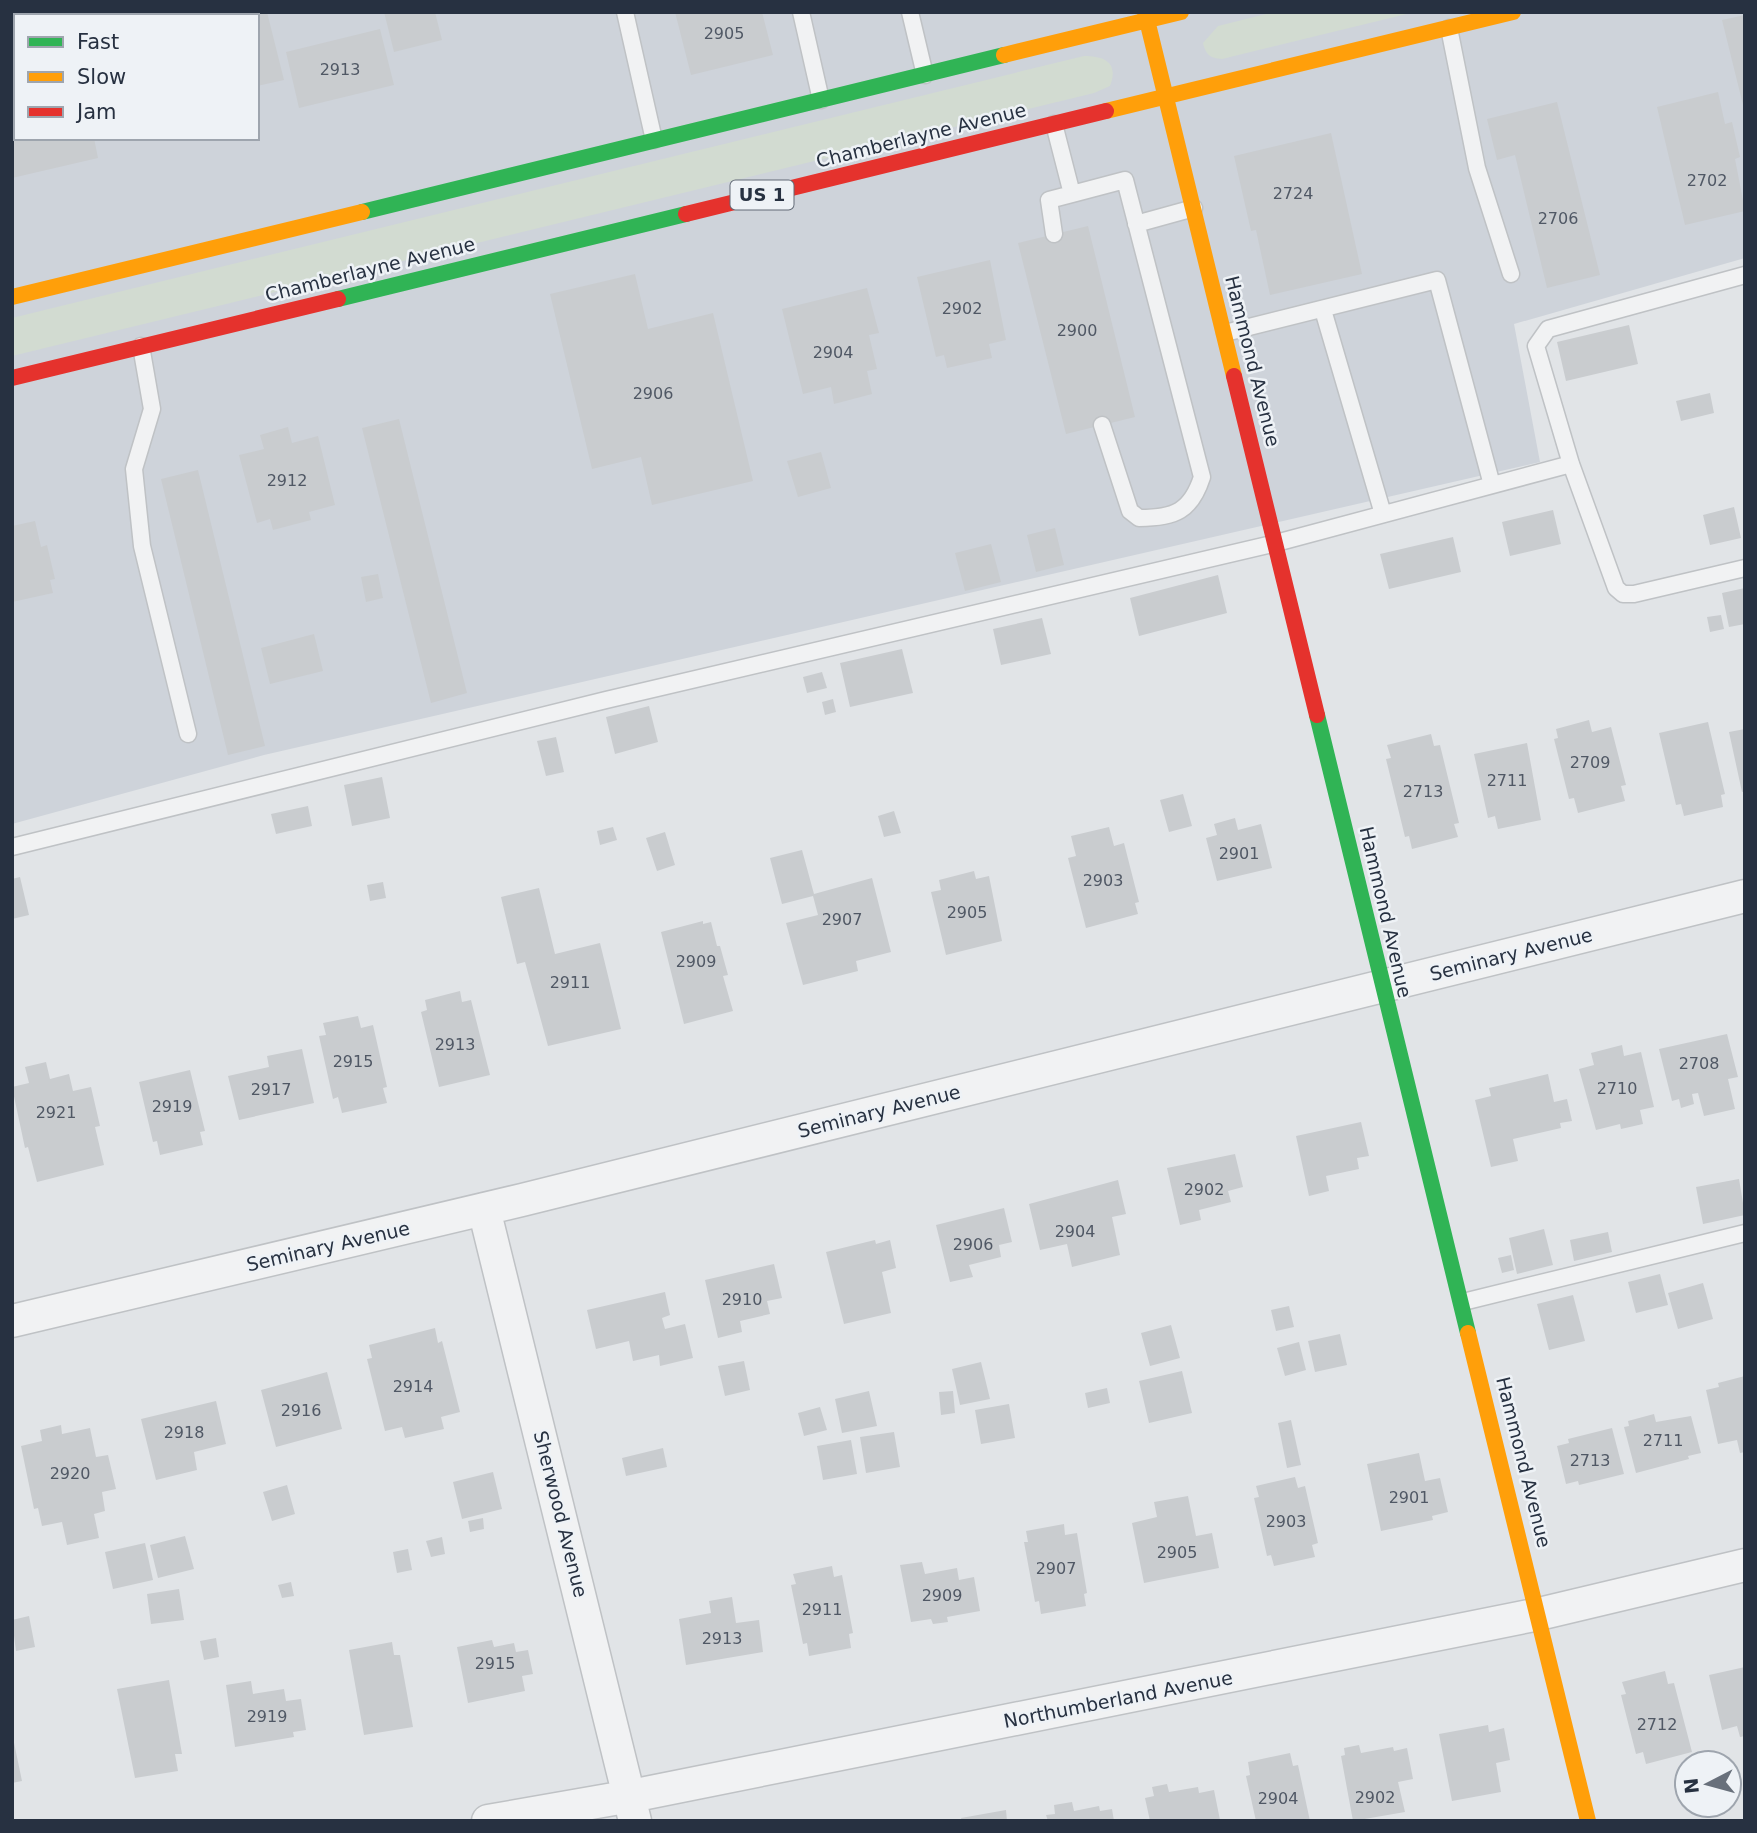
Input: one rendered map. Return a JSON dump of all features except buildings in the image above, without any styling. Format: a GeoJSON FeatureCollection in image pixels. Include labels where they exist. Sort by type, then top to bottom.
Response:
{"type":"FeatureCollection","features":[{"type":"Feature","properties":{"kind":"main road"},"geometry":{"type":"LineString","coordinates":[[12,297],[925,75],[1146,16],[1181,12]]}},
{"type":"Feature","properties":{"kind":"main road","name":"Chamberlayne Avenue"},"geometry":{"type":"LineString","coordinates":[[12,378],[1513,12]]}},
{"type":"Feature","properties":{"kind":"main road","name":"Hammond Avenue"},"geometry":{"type":"LineString","coordinates":[[1146,16],[1588,1821]]}},
{"type":"Feature","properties":{"kind":"street","name":"Seminary Avenue"},"geometry":{"type":"LineString","coordinates":[[12,1321],[484,1209],[1745,896]]}},
{"type":"Feature","properties":{"kind":"street","name":"Sherwood Avenue"},"geometry":{"type":"LineString","coordinates":[[484,1209],[633,1809]]}},
{"type":"Feature","properties":{"kind":"street","name":"Northumberland Avenue"},"geometry":{"type":"LineString","coordinates":[[488,1821],[633,1809],[1539,1614],[1745,1565]]}},
{"type":"Feature","properties":{"kind":"lane"},"geometry":{"type":"LineString","coordinates":[[625,12],[654,140]]}},
{"type":"Feature","properties":{"kind":"lane"},"geometry":{"type":"LineString","coordinates":[[801,12],[821,100]]}},
{"type":"Feature","properties":{"kind":"lane"},"geometry":{"type":"LineString","coordinates":[[909,12],[925,75]]}},
{"type":"Feature","properties":{"kind":"lane"},"geometry":{"type":"LineString","coordinates":[[1449,28],[1477,168],[1511,274]]}},
{"type":"Feature","properties":{"kind":"lane"},"geometry":{"type":"LineString","coordinates":[[1054,124],[1072,194]]}},
{"type":"Feature","properties":{"kind":"lane"},"geometry":{"type":"LineString","coordinates":[[1054,234],[1049,200],[1125,180],[1202,477],[1195,498],[1182,511],[1164,516],[1139,518],[1130,511],[1102,425]]}},
{"type":"Feature","properties":{"kind":"lane"},"geometry":{"type":"LineString","coordinates":[[1136,224],[1194,208]]}},
{"type":"Feature","properties":{"kind":"lane"},"geometry":{"type":"LineString","coordinates":[[1745,275],[1548,329],[1536,346],[1539,365],[1571,464],[1616,589],[1623,594],[1634,594],[1745,568]]}},
{"type":"Feature","properties":{"kind":"lane"},"geometry":{"type":"LineString","coordinates":[[1225,333],[1437,280],[1492,485]]}},
{"type":"Feature","properties":{"kind":"lane"},"geometry":{"type":"LineString","coordinates":[[1323,310],[1383,514]]}},
{"type":"Feature","properties":{"kind":"lane"},"geometry":{"type":"LineString","coordinates":[[141,346],[152,409],[134,469],[142,546],[188,734]]}},
{"type":"Feature","properties":{"kind":"lane"},"geometry":{"type":"LineString","coordinates":[[12,847],[593,703],[1276,543],[1571,464]]}},
{"type":"Feature","properties":{"kind":"lane"},"geometry":{"type":"LineString","coordinates":[[1463,1302],[1745,1233]]}},
{"type":"Feature","properties":{"kind":"shaded area"},"geometry":{"type":"Polygon","coordinates":[[[12,12],[1745,12],[1745,258],[1514,324],[1540,462],[264,755],[12,824],[12,12]]]}},
{"type":"Feature","properties":{"kind":"shaded area"},"geometry":{"type":"Polygon","coordinates":[[[1274,12],[1415,12],[1222,59],[1209,55],[1203,43],[1218,26],[1274,12]]]}},
{"type":"Feature","properties":{"kind":"shaded area"},"geometry":{"type":"Polygon","coordinates":[[[1084,56],[1098,57],[1108,62],[1113,72],[1110,86],[1094,93],[12,356],[12,318],[1084,56]]]}},
{"type":"Feature","properties":{"kind":"traffic: fast"},"geometry":{"type":"LineString","coordinates":[[362,212],[1004,55]]}},
{"type":"Feature","properties":{"kind":"traffic: fast"},"geometry":{"type":"LineString","coordinates":[[338,299],[686,214]]}},
{"type":"Feature","properties":{"kind":"traffic: fast"},"geometry":{"type":"LineString","coordinates":[[1317,715],[1468,1333]]}},
{"type":"Feature","properties":{"kind":"traffic: slow"},"geometry":{"type":"LineString","coordinates":[[1145,12],[1234,376]]}},
{"type":"Feature","properties":{"kind":"traffic: slow"},"geometry":{"type":"LineString","coordinates":[[1004,55],[1181,12]]}},
{"type":"Feature","properties":{"kind":"traffic: slow"},"geometry":{"type":"LineString","coordinates":[[1106,111],[1513,12]]}},
{"type":"Feature","properties":{"kind":"traffic: slow"},"geometry":{"type":"LineString","coordinates":[[12,297],[362,212]]}},
{"type":"Feature","properties":{"kind":"traffic: slow"},"geometry":{"type":"LineString","coordinates":[[1468,1333],[1588,1821]]}},
{"type":"Feature","properties":{"kind":"traffic: jam"},"geometry":{"type":"LineString","coordinates":[[686,214],[1106,111]]}},
{"type":"Feature","properties":{"kind":"traffic: jam"},"geometry":{"type":"LineString","coordinates":[[12,378],[338,299]]}},
{"type":"Feature","properties":{"kind":"traffic: jam"},"geometry":{"type":"LineString","coordinates":[[1234,376],[1317,715]]}}]}
